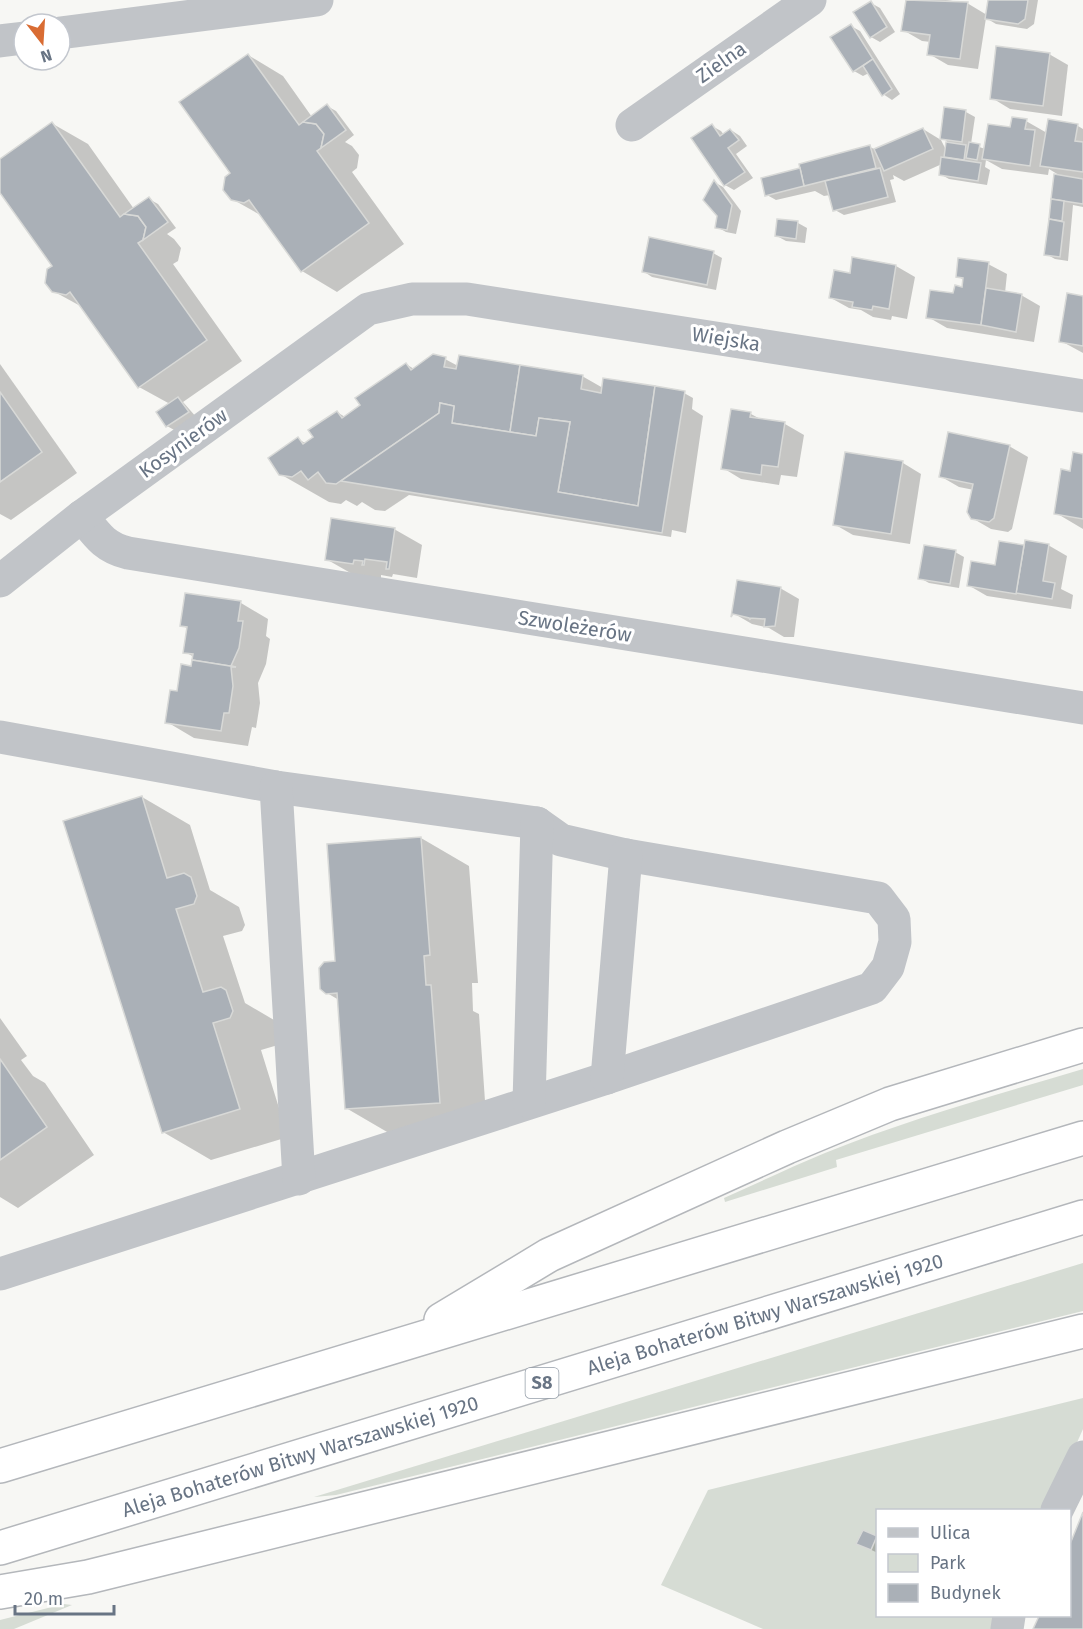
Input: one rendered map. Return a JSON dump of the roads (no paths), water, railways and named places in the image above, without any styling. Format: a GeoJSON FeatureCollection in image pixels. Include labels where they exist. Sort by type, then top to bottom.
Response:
{"type":"FeatureCollection","features":[{"type":"Feature","properties":{"kind":"highway"},"geometry":{"type":"LineString","coordinates":[[401,1344],[549,1255],[787,1147],[890,1104],[1083,1045]]}},
{"type":"Feature","properties":{"kind":"highway"},"geometry":{"type":"LineString","coordinates":[[0,1466],[1083,1138]]}},
{"type":"Feature","properties":{"kind":"highway","name":"Aleja Bohaterów Bitwy Warszawskiej 1920"},"geometry":{"type":"LineString","coordinates":[[0,1548],[1083,1217]]}},
{"type":"Feature","properties":{"kind":"highway"},"geometry":{"type":"LineString","coordinates":[[0,1592],[88,1577],[1083,1331]]}},
{"type":"Feature","properties":{"kind":"street"},"geometry":{"type":"LineString","coordinates":[[72,31],[316,0]]}},
{"type":"Feature","properties":{"kind":"street","name":"Zielna"},"geometry":{"type":"LineString","coordinates":[[632,125],[810,0]]}},
{"type":"Feature","properties":{"kind":"street","name":"Wiejska"},"geometry":{"type":"LineString","coordinates":[[368,309],[412,299],[467,299],[1083,396]]}},
{"type":"Feature","properties":{"kind":"street","name":"Kosynierów"},"geometry":{"type":"LineString","coordinates":[[0,581],[82,516],[368,309]]}},
{"type":"Feature","properties":{"kind":"street","name":"Szwoleżerów"},"geometry":{"type":"LineString","coordinates":[[82,516],[103,542],[114,549],[128,553],[1083,708]]}},
{"type":"Feature","properties":{"kind":"street"},"geometry":{"type":"LineString","coordinates":[[0,737],[276,787],[537,823],[561,840],[626,855],[878,898],[894,918],[895,942],[888,967],[872,988],[607,1078],[0,1274]]}},
{"type":"Feature","properties":{"kind":"street"},"geometry":{"type":"LineString","coordinates":[[276,787],[299,1179]]}},
{"type":"Feature","properties":{"kind":"street"},"geometry":{"type":"LineString","coordinates":[[530,1102],[537,823]]}},
{"type":"Feature","properties":{"kind":"street"},"geometry":{"type":"LineString","coordinates":[[607,1078],[626,855]]}},
{"type":"Feature","properties":{"kind":"street"},"geometry":{"type":"LineString","coordinates":[[1057,1509],[1083,1457]]}}]}
